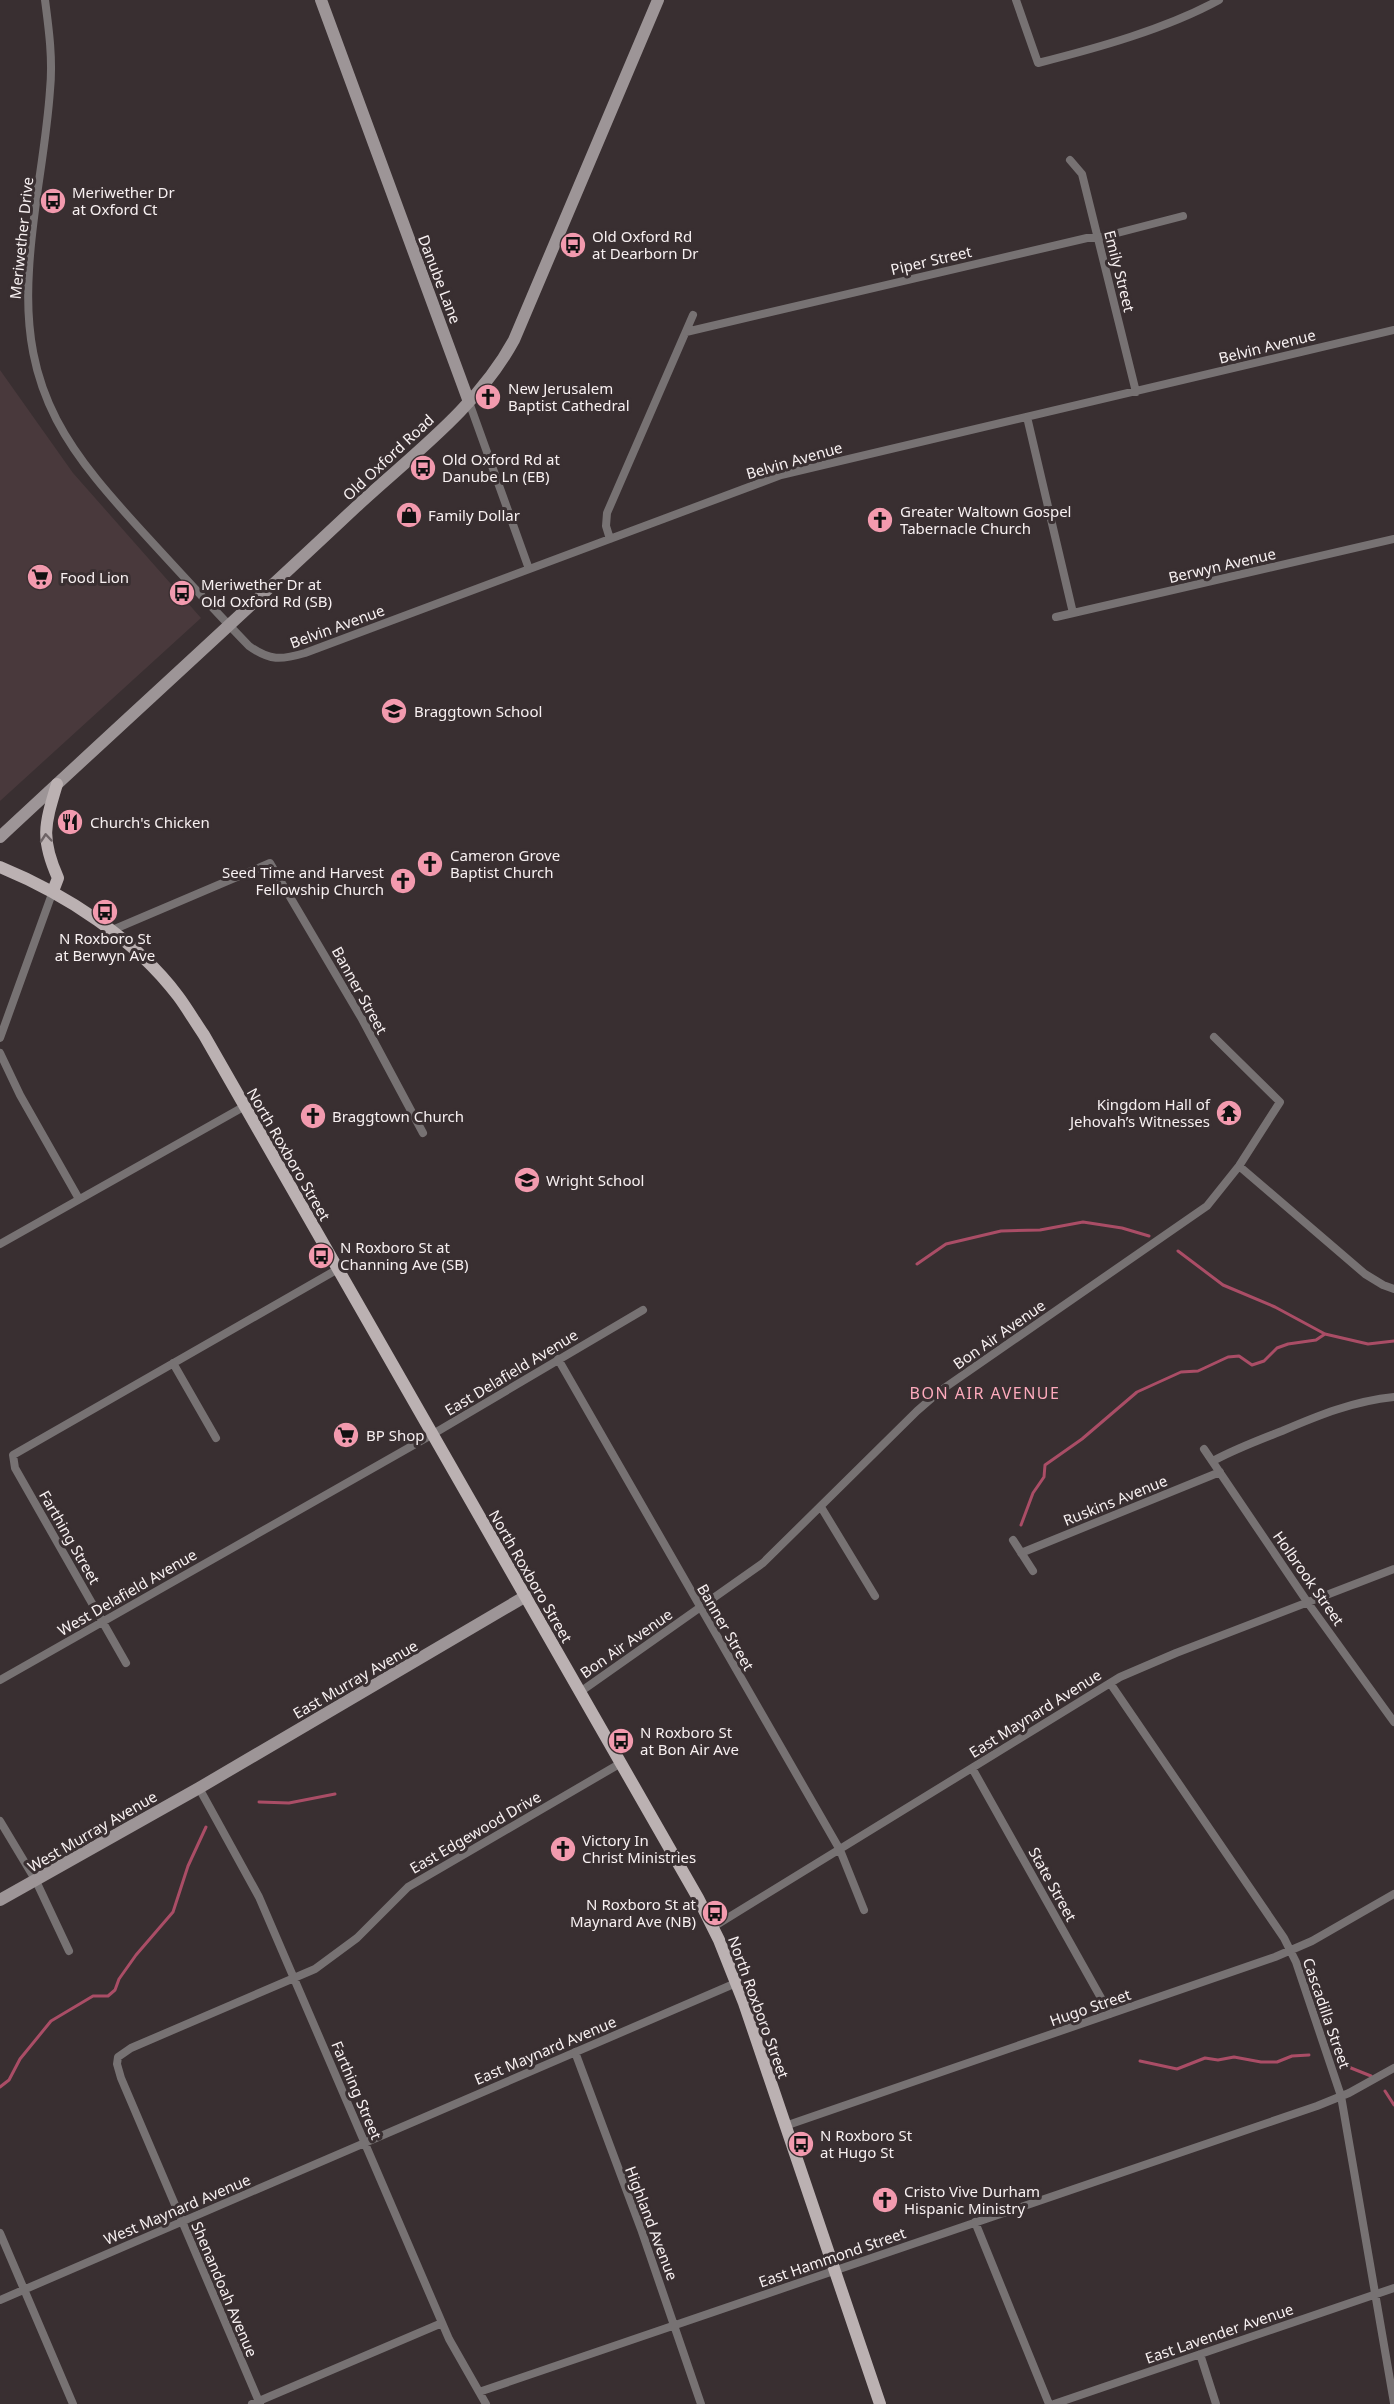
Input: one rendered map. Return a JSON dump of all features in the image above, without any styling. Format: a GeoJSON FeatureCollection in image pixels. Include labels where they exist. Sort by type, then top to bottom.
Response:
{"type":"FeatureCollection","features":[{"type":"Feature","properties":{"kind":"main road"},"geometry":{"type":"LineString","coordinates":[[53,891],[58,878],[48,854],[45,831],[57,784]]}},
{"type":"Feature","properties":{"kind":"main road","name":"North Roxboro Street"},"geometry":{"type":"LineString","coordinates":[[0,867],[53,891],[111,931],[158,972],[179,997],[204,1035],[526,1596],[713,1927],[736,1983],[880,2404]]}},
{"type":"Feature","properties":{"kind":"street","name":"Meriwether Drive"},"geometry":{"type":"LineString","coordinates":[[45,0],[50,43],[50,90],[29,268],[28,313],[33,353],[41,385],[63,433],[86,468],[230,626]]}},
{"type":"Feature","properties":{"kind":"street","name":"Danube Lane"},"geometry":{"type":"LineString","coordinates":[[321,0],[470,402],[529,569]]}},
{"type":"Feature","properties":{"kind":"street","name":"Old Oxford Road"},"geometry":{"type":"LineString","coordinates":[[0,837],[470,402],[502,362],[514,340],[658,0]]}},
{"type":"Feature","properties":{"kind":"street"},"geometry":{"type":"LineString","coordinates":[[1016,0],[1038,63],[1123,38],[1198,11],[1219,0]]}},
{"type":"Feature","properties":{"kind":"street","name":"Emily Street"},"geometry":{"type":"LineString","coordinates":[[1070,160],[1082,174],[1136,392]]}},
{"type":"Feature","properties":{"kind":"street","name":"Piper Street"},"geometry":{"type":"LineString","coordinates":[[686,332],[1087,238],[1098,238],[1183,216]]}},
{"type":"Feature","properties":{"kind":"street"},"geometry":{"type":"LineString","coordinates":[[610,539],[606,526],[607,513],[693,315]]}},
{"type":"Feature","properties":{"kind":"street","name":"Belvin Avenue"},"geometry":{"type":"LineString","coordinates":[[230,626],[249,646],[261,654],[269,658],[286,658],[316,649],[781,475],[1394,330]]}},
{"type":"Feature","properties":{"kind":"street"},"geometry":{"type":"LineString","coordinates":[[1028,417],[1073,613]]}},
{"type":"Feature","properties":{"kind":"street","name":"Berwyn Avenue"},"geometry":{"type":"LineString","coordinates":[[1056,617],[1394,539]]}},
{"type":"Feature","properties":{"kind":"street","name":"Banner Street"},"geometry":{"type":"LineString","coordinates":[[111,931],[270,863],[362,1019],[423,1134]]}},
{"type":"Feature","properties":{"kind":"street"},"geometry":{"type":"LineString","coordinates":[[0,1038],[53,891]]}},
{"type":"Feature","properties":{"kind":"street","name":"Bon Air Avenue"},"geometry":{"type":"LineString","coordinates":[[580,1692],[763,1563],[940,1391],[1202,1211],[1213,1201],[1239,1166],[1280,1102],[1214,1037]]}},
{"type":"Feature","properties":{"kind":"street"},"geometry":{"type":"LineString","coordinates":[[0,1053],[20,1095],[79,1199]]}},
{"type":"Feature","properties":{"kind":"street"},"geometry":{"type":"LineString","coordinates":[[0,1244],[245,1106]]}},
{"type":"Feature","properties":{"kind":"street"},"geometry":{"type":"LineString","coordinates":[[1239,1166],[1365,1274],[1394,1289]]}},
{"type":"Feature","properties":{"kind":"street"},"geometry":{"type":"LineString","coordinates":[[216,1438],[173,1363],[338,1269]]}},
{"type":"Feature","properties":{"kind":"street","name":"East Delafield Avenue"},"geometry":{"type":"LineString","coordinates":[[267,1528],[433,1434],[643,1310]]}},
{"type":"Feature","properties":{"kind":"street","name":"Banner Street"},"geometry":{"type":"LineString","coordinates":[[558,1359],[840,1850],[864,1910]]}},
{"type":"Feature","properties":{"kind":"street","name":"Farthing Street"},"geometry":{"type":"LineString","coordinates":[[126,1663],[15,1468],[13,1455],[173,1363]]}},
{"type":"Feature","properties":{"kind":"street"},"geometry":{"type":"LineString","coordinates":[[1213,1461],[1328,1411],[1356,1402],[1394,1397]]}},
{"type":"Feature","properties":{"kind":"street","name":"Holbrook Street"},"geometry":{"type":"LineString","coordinates":[[1204,1449],[1308,1603],[1394,1722]]}},
{"type":"Feature","properties":{"kind":"street","name":"Ruskins Avenue"},"geometry":{"type":"LineString","coordinates":[[1021,1553],[1220,1472]]}},
{"type":"Feature","properties":{"kind":"street"},"geometry":{"type":"LineString","coordinates":[[821,1507],[875,1596]]}},
{"type":"Feature","properties":{"kind":"street","name":"West Delafield Avenue"},"geometry":{"type":"LineString","coordinates":[[0,1680],[267,1528]]}},
{"type":"Feature","properties":{"kind":"street"},"geometry":{"type":"LineString","coordinates":[[1013,1540],[1033,1571]]}},
{"type":"Feature","properties":{"kind":"street","name":"East Maynard Avenue"},"geometry":{"type":"LineString","coordinates":[[713,1927],[1110,1683],[1176,1653],[1394,1569]]}},
{"type":"Feature","properties":{"kind":"street","name":"East Murray Avenue"},"geometry":{"type":"LineString","coordinates":[[199,1788],[526,1596]]}},
{"type":"Feature","properties":{"kind":"street","name":"Cascadilla Street"},"geometry":{"type":"LineString","coordinates":[[1110,1683],[1245,1880],[1296,1962],[1341,2097],[1394,2403]]}},
{"type":"Feature","properties":{"kind":"street","name":"East Edgewood Drive"},"geometry":{"type":"LineString","coordinates":[[124,2052],[315,1969],[357,1938],[408,1887],[621,1763]]}},
{"type":"Feature","properties":{"kind":"street","name":"State Street"},"geometry":{"type":"LineString","coordinates":[[972,1768],[1110,2014]]}},
{"type":"Feature","properties":{"kind":"street","name":"Farthing Street"},"geometry":{"type":"LineString","coordinates":[[199,1788],[259,1897],[442,2323],[486,2404]]}},
{"type":"Feature","properties":{"kind":"street","name":"West Murray Avenue"},"geometry":{"type":"LineString","coordinates":[[0,1900],[199,1788]]}},
{"type":"Feature","properties":{"kind":"street"},"geometry":{"type":"LineString","coordinates":[[0,1821],[36,1881],[69,1951]]}},
{"type":"Feature","properties":{"kind":"street","name":"Hugo Street"},"geometry":{"type":"LineString","coordinates":[[785,2126],[1290,1950],[1312,1941],[1394,1894]]}},
{"type":"Feature","properties":{"kind":"street","name":"East Maynard Avenue"},"geometry":{"type":"LineString","coordinates":[[364,2142],[736,1983]]}},
{"type":"Feature","properties":{"kind":"street","name":"Shenandoah Avenue"},"geometry":{"type":"LineString","coordinates":[[124,2052],[118,2057],[117,2064],[122,2078],[257,2403]]}},
{"type":"Feature","properties":{"kind":"street","name":"Highland Avenue"},"geometry":{"type":"LineString","coordinates":[[575,2052],[701,2404]]}},
{"type":"Feature","properties":{"kind":"street","name":"East Hammond Street"},"geometry":{"type":"LineString","coordinates":[[478,2392],[1341,2097],[1394,2068]]}},
{"type":"Feature","properties":{"kind":"street","name":"West Maynard Avenue"},"geometry":{"type":"LineString","coordinates":[[0,2300],[364,2142]]}},
{"type":"Feature","properties":{"kind":"street"},"geometry":{"type":"LineString","coordinates":[[975,2222],[1049,2404]]}},
{"type":"Feature","properties":{"kind":"street"},"geometry":{"type":"LineString","coordinates":[[0,2233],[73,2404]]}},
{"type":"Feature","properties":{"kind":"street","name":"East Lavender Avenue"},"geometry":{"type":"LineString","coordinates":[[1054,2404],[1394,2288]]}},
{"type":"Feature","properties":{"kind":"street"},"geometry":{"type":"LineString","coordinates":[[257,2403],[442,2323]]}},
{"type":"Feature","properties":{"kind":"street"},"geometry":{"type":"LineString","coordinates":[[1200,2354],[1216,2404]]}},
{"type":"Feature","properties":{"kind":"shaded area"},"geometry":{"type":"Polygon","coordinates":[[[0,370],[73,473],[201,618],[0,801],[0,370]]]}},
{"type":"Feature","properties":{"kind":"waterway"},"geometry":{"type":"LineString","coordinates":[[917,1264],[946,1244],[1001,1231],[1040,1230],[1083,1222],[1122,1228],[1149,1236]]}},
{"type":"Feature","properties":{"kind":"waterway"},"geometry":{"type":"LineString","coordinates":[[1178,1251],[1223,1285],[1275,1307],[1325,1334],[1368,1344],[1394,1341]]}},
{"type":"Feature","properties":{"kind":"waterway"},"geometry":{"type":"LineString","coordinates":[[1021,1525],[1033,1493],[1044,1477],[1045,1465],[1082,1439],[1137,1392],[1181,1372],[1198,1371],[1228,1357],[1239,1356],[1252,1365],[1264,1361],[1277,1348],[1316,1340],[1325,1334]]}},
{"type":"Feature","properties":{"kind":"waterway"},"geometry":{"type":"LineString","coordinates":[[259,1802],[289,1803],[335,1794]]}},
{"type":"Feature","properties":{"kind":"waterway"},"geometry":{"type":"LineString","coordinates":[[0,2087],[9,2080],[20,2059],[51,2021],[93,1996],[108,1996],[115,1990],[119,1979],[136,1955],[173,1912],[188,1866],[206,1827]]}},
{"type":"Feature","properties":{"kind":"waterway"},"geometry":{"type":"LineString","coordinates":[[1140,2061],[1177,2069],[1205,2058],[1218,2060],[1234,2057],[1261,2062],[1277,2062],[1292,2056],[1309,2055]]}},
{"type":"Feature","properties":{"kind":"waterway"},"geometry":{"type":"LineString","coordinates":[[1341,2064],[1371,2076]]}},
{"type":"Feature","properties":{"kind":"waterway"},"geometry":{"type":"LineString","coordinates":[[1385,2091],[1394,2105]]}},
{"type":"Feature","properties":{"kind":"place","name":"Meriwether Dr at Oxford Ct"},"geometry":{"type":"Point","coordinates":[53,201]}},
{"type":"Feature","properties":{"kind":"place","name":"Old Oxford Rd at Dearborn Dr"},"geometry":{"type":"Point","coordinates":[573,245]}},
{"type":"Feature","properties":{"kind":"place","name":"New Jerusalem Baptist Cathedral"},"geometry":{"type":"Point","coordinates":[488,397]}},
{"type":"Feature","properties":{"kind":"place","name":"Old Oxford Rd at Danube Ln (EB)"},"geometry":{"type":"Point","coordinates":[423,468]}},
{"type":"Feature","properties":{"kind":"place","name":"Family Dollar"},"geometry":{"type":"Point","coordinates":[409,515]}},
{"type":"Feature","properties":{"kind":"place","name":"Greater Waltown Gospel Tabernacle Church"},"geometry":{"type":"Point","coordinates":[880,520]}},
{"type":"Feature","properties":{"kind":"place","name":"Food Lion"},"geometry":{"type":"Point","coordinates":[40,577]}},
{"type":"Feature","properties":{"kind":"place","name":"Meriwether Dr at Old Oxford Rd (SB)"},"geometry":{"type":"Point","coordinates":[182,593]}},
{"type":"Feature","properties":{"kind":"place","name":"Braggtown School"},"geometry":{"type":"Point","coordinates":[394,711]}},
{"type":"Feature","properties":{"kind":"place","name":"Church's Chicken"},"geometry":{"type":"Point","coordinates":[70,822]}},
{"type":"Feature","properties":{"kind":"place","name":"Cameron Grove Baptist Church"},"geometry":{"type":"Point","coordinates":[430,864]}},
{"type":"Feature","properties":{"kind":"place","name":"Seed Time and Harvest Fellowship Church"},"geometry":{"type":"Point","coordinates":[403,881]}},
{"type":"Feature","properties":{"kind":"place","name":"N Roxboro St at Berwyn Ave"},"geometry":{"type":"Point","coordinates":[105,912]}},
{"type":"Feature","properties":{"kind":"place","name":"Kingdom Hall of Jehovah’s Witnesses"},"geometry":{"type":"Point","coordinates":[1229,1113]}},
{"type":"Feature","properties":{"kind":"place","name":"Braggtown Church"},"geometry":{"type":"Point","coordinates":[313,1116]}},
{"type":"Feature","properties":{"kind":"place","name":"Wright School"},"geometry":{"type":"Point","coordinates":[527,1180]}},
{"type":"Feature","properties":{"kind":"place","name":"N Roxboro St at Channing Ave (SB)"},"geometry":{"type":"Point","coordinates":[321,1256]}},
{"type":"Feature","properties":{"kind":"place","name":"BP Shop"},"geometry":{"type":"Point","coordinates":[346,1435]}},
{"type":"Feature","properties":{"kind":"place","name":"N Roxboro St at Bon Air Ave"},"geometry":{"type":"Point","coordinates":[621,1741]}},
{"type":"Feature","properties":{"kind":"place","name":"Victory In Christ Ministries"},"geometry":{"type":"Point","coordinates":[563,1849]}},
{"type":"Feature","properties":{"kind":"place","name":"N Roxboro St at Maynard Ave (NB)"},"geometry":{"type":"Point","coordinates":[715,1913]}},
{"type":"Feature","properties":{"kind":"place","name":"N Roxboro St at Hugo St"},"geometry":{"type":"Point","coordinates":[801,2144]}},
{"type":"Feature","properties":{"kind":"place","name":"Cristo Vive Durham Hispanic Ministry"},"geometry":{"type":"Point","coordinates":[885,2200]}},
{"type":"Feature","properties":{"kind":"district","name":"BON AIR AVENUE"},"geometry":{"type":"Point","coordinates":[985,1393]}}]}
